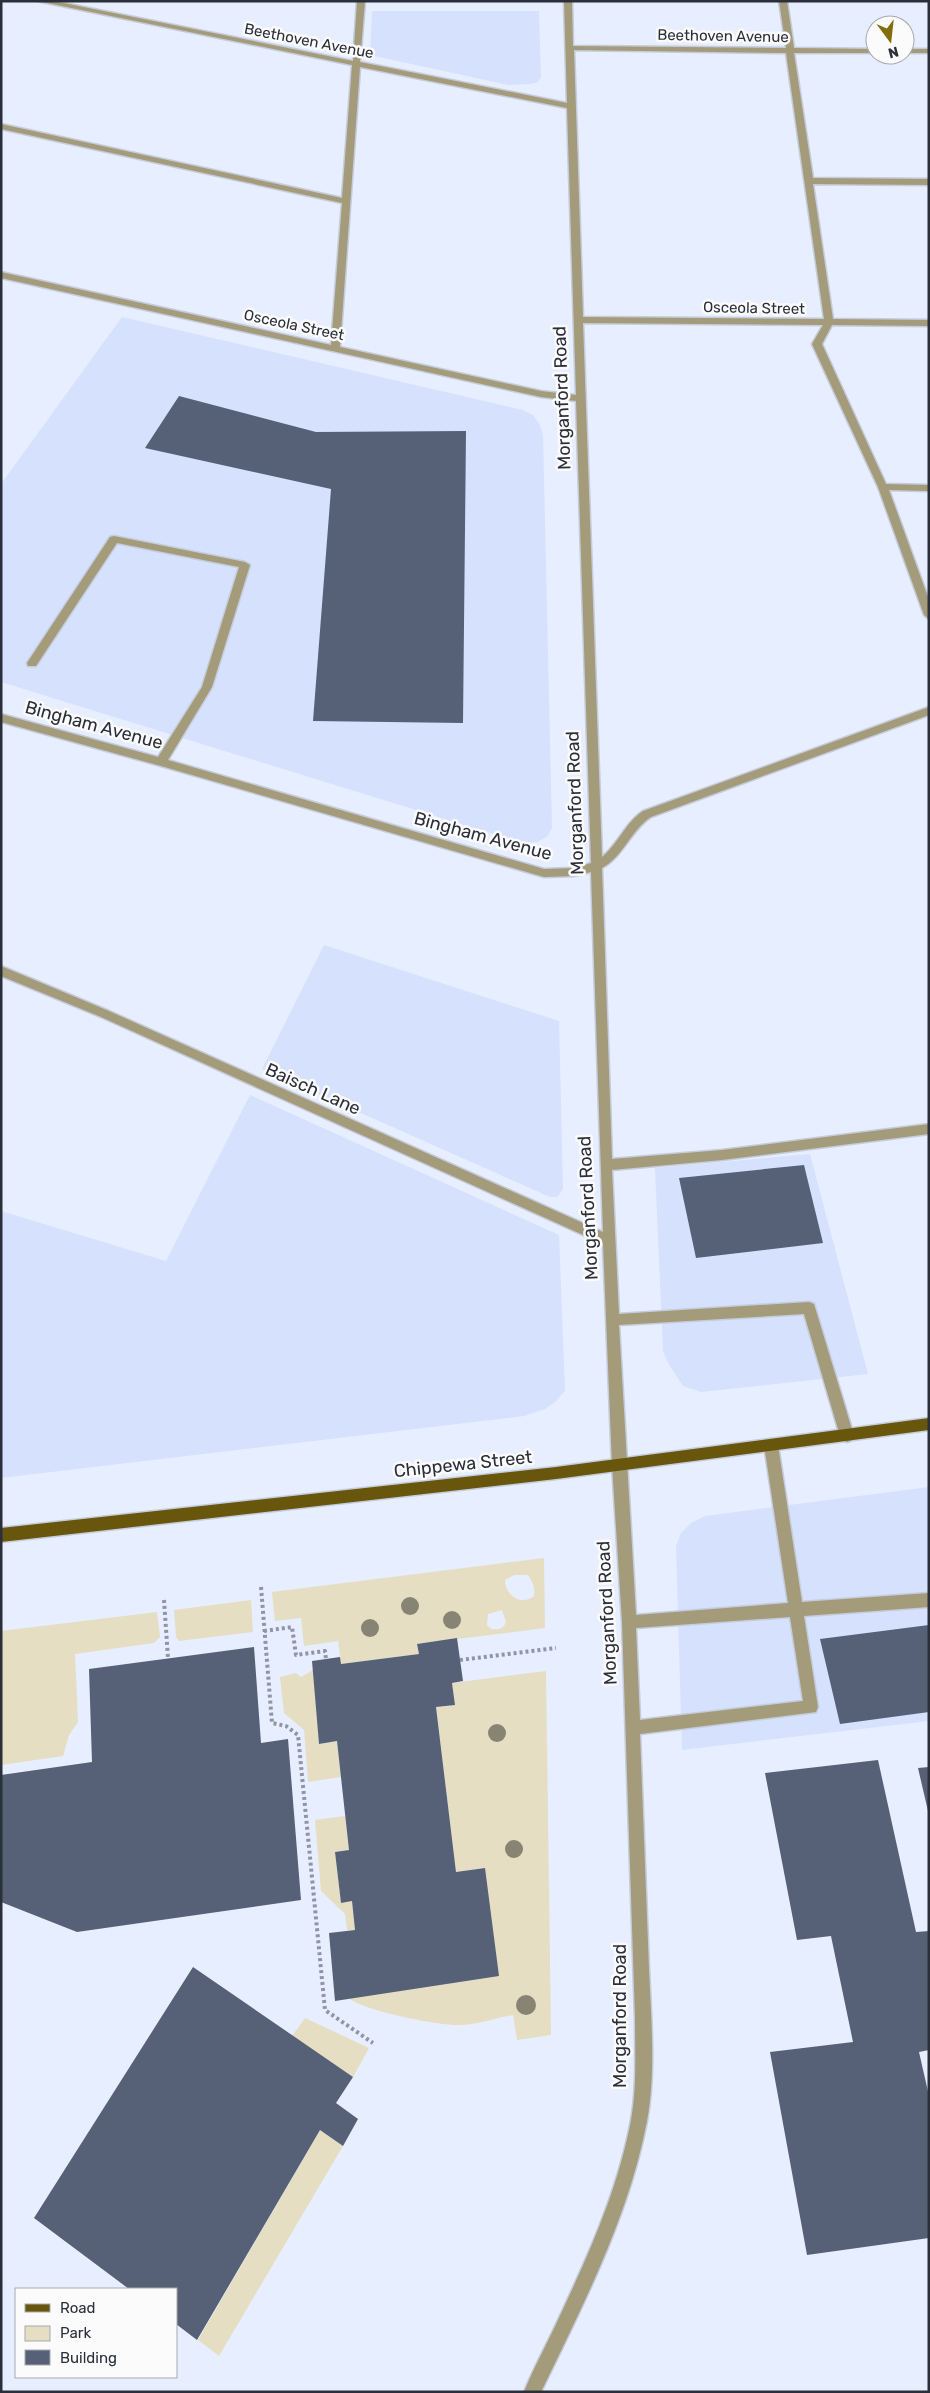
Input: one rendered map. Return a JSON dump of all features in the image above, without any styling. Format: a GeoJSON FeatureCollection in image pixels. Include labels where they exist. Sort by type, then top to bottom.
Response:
{"type":"FeatureCollection","features":[{"type":"Feature","properties":{"kind":"main road","name":"Chippewa Street"},"geometry":{"type":"LineString","coordinates":[[1,1535],[619,1465],[929,1424]]}},
{"type":"Feature","properties":{"kind":"street","name":"Beethoven Avenue"},"geometry":{"type":"LineString","coordinates":[[40,1],[573,107]]}},
{"type":"Feature","properties":{"kind":"street"},"geometry":{"type":"LineString","coordinates":[[335,349],[348,202],[361,1]]}},
{"type":"Feature","properties":{"kind":"street","name":"Morganford Road"},"geometry":{"type":"LineString","coordinates":[[532,2392],[595,2256],[622,2184],[639,2119],[643,2018],[629,1622],[619,1465],[606,1165],[573,107],[568,1]]}},
{"type":"Feature","properties":{"kind":"street"},"geometry":{"type":"LineString","coordinates":[[783,1],[829,323],[817,344],[882,487],[929,615]]}},
{"type":"Feature","properties":{"kind":"street","name":"Beethoven Avenue"},"geometry":{"type":"LineString","coordinates":[[570,48],[865,51]]}},
{"type":"Feature","properties":{"kind":"street"},"geometry":{"type":"LineString","coordinates":[[915,51],[929,51]]}},
{"type":"Feature","properties":{"kind":"street"},"geometry":{"type":"LineString","coordinates":[[1,126],[348,202]]}},
{"type":"Feature","properties":{"kind":"street"},"geometry":{"type":"LineString","coordinates":[[808,181],[929,182]]}},
{"type":"Feature","properties":{"kind":"street","name":"Osceola Street"},"geometry":{"type":"LineString","coordinates":[[1,275],[541,394],[581,399]]}},
{"type":"Feature","properties":{"kind":"street","name":"Osceola Street"},"geometry":{"type":"LineString","coordinates":[[579,320],[929,323]]}},
{"type":"Feature","properties":{"kind":"street"},"geometry":{"type":"LineString","coordinates":[[882,487],[929,488]]}},
{"type":"Feature","properties":{"kind":"street"},"geometry":{"type":"LineString","coordinates":[[32,663],[114,539],[245,565],[207,687],[161,762]]}},
{"type":"Feature","properties":{"kind":"street","name":"Bingham Avenue"},"geometry":{"type":"LineString","coordinates":[[1,718],[161,762],[544,874],[561,874],[597,866],[607,860],[617,848],[624,833],[646,814],[929,711]]}},
{"type":"Feature","properties":{"kind":"street","name":"Baisch Lane"},"geometry":{"type":"LineString","coordinates":[[1,971],[105,1014],[610,1241]]}},
{"type":"Feature","properties":{"kind":"street"},"geometry":{"type":"LineString","coordinates":[[606,1165],[722,1155],[929,1129]]}},
{"type":"Feature","properties":{"kind":"street"},"geometry":{"type":"LineString","coordinates":[[613,1320],[808,1308],[847,1436]]}},
{"type":"Feature","properties":{"kind":"street"},"geometry":{"type":"LineString","coordinates":[[633,1728],[811,1708],[771,1445]]}},
{"type":"Feature","properties":{"kind":"street"},"geometry":{"type":"LineString","coordinates":[[629,1622],[929,1600]]}},
{"type":"Feature","properties":{"kind":"path"},"geometry":{"type":"LineString","coordinates":[[261,1587],[272,1723],[286,1726],[298,1735],[326,2010],[373,2043]]}},
{"type":"Feature","properties":{"kind":"path"},"geometry":{"type":"LineString","coordinates":[[164,1600],[168,1658]]}},
{"type":"Feature","properties":{"kind":"path"},"geometry":{"type":"LineString","coordinates":[[264,1631],[292,1627],[296,1655],[325,1650],[326,1659]]}},
{"type":"Feature","properties":{"kind":"path"},"geometry":{"type":"LineString","coordinates":[[460,1660],[556,1648]]}},
{"type":"Feature","properties":{"kind":"shaded area"},"geometry":{"type":"Polygon","coordinates":[[[372,11],[539,11],[541,77],[538,82],[531,84],[508,85],[370,55],[372,11]]]}},
{"type":"Feature","properties":{"kind":"shaded area"},"geometry":{"type":"Polygon","coordinates":[[[122,317],[523,410],[533,415],[540,425],[543,435],[552,828],[547,837],[537,842],[523,843],[1,682],[1,484],[122,317]]]}},
{"type":"Feature","properties":{"kind":"shaded area"},"geometry":{"type":"Polygon","coordinates":[[[324,945],[559,1021],[563,1189],[557,1197],[550,1197],[262,1069],[324,945]]]}},
{"type":"Feature","properties":{"kind":"shaded area"},"geometry":{"type":"Polygon","coordinates":[[[250,1095],[559,1235],[565,1391],[545,1409],[524,1416],[1,1478],[1,1211],[166,1261],[250,1095]]]}},
{"type":"Feature","properties":{"kind":"shaded area"},"geometry":{"type":"Polygon","coordinates":[[[810,1154],[868,1374],[701,1392],[683,1386],[668,1363],[663,1351],[655,1168],[810,1154]]]}},
{"type":"Feature","properties":{"kind":"shaded area"},"geometry":{"type":"Polygon","coordinates":[[[929,1487],[929,1721],[682,1750],[676,1546],[681,1533],[691,1523],[705,1516],[929,1487]]]}},
{"type":"Feature","properties":{"kind":"green space"},"geometry":{"type":"Polygon","coordinates":[[[544,1558],[545,1628],[417,1644],[419,1654],[341,1664],[338,1641],[304,1646],[301,1618],[275,1621],[272,1592],[544,1558]],[[514,1575],[505,1580],[511,1595],[520,1600],[529,1599],[534,1596],[533,1585],[528,1575],[514,1575]],[[502,1610],[488,1614],[487,1625],[491,1629],[500,1629],[504,1626],[506,1622],[502,1610]]]}},
{"type":"Feature","properties":{"kind":"green space"},"geometry":{"type":"Polygon","coordinates":[[[251,1600],[253,1632],[179,1641],[176,1637],[174,1610],[251,1600]]]}},
{"type":"Feature","properties":{"kind":"green space"},"geometry":{"type":"Polygon","coordinates":[[[157,1612],[160,1637],[154,1643],[75,1654],[78,1722],[69,1735],[63,1756],[1,1765],[1,1631],[157,1612]]]}},
{"type":"Feature","properties":{"kind":"green space"},"geometry":{"type":"Polygon","coordinates":[[[313,1670],[319,1744],[337,1741],[341,1777],[308,1782],[304,1730],[284,1713],[280,1677],[296,1673],[301,1677],[313,1670]]]}},
{"type":"Feature","properties":{"kind":"green space"},"geometry":{"type":"Polygon","coordinates":[[[546,1671],[551,2035],[517,2040],[513,2015],[456,2025],[417,2020],[356,2003],[349,1998],[485,1868],[456,1872],[436,1707],[455,1705],[452,1683],[546,1671]]]}},
{"type":"Feature","properties":{"kind":"green space"},"geometry":{"type":"Polygon","coordinates":[[[345,1816],[349,1850],[335,1852],[341,1903],[352,1901],[355,1930],[347,1930],[345,1914],[321,1891],[315,1820],[345,1816]]]}},
{"type":"Feature","properties":{"kind":"green space"},"geometry":{"type":"Polygon","coordinates":[[[305,2018],[369,2048],[353,2077],[292,2036],[305,2018]]]}},
{"type":"Feature","properties":{"kind":"green space"},"geometry":{"type":"Polygon","coordinates":[[[320,2130],[343,2146],[219,2356],[198,2340],[320,2130]]]}},
{"type":"Feature","properties":{"kind":"building"},"geometry":{"type":"Polygon","coordinates":[[[179,396],[316,432],[466,431],[463,723],[313,721],[331,489],[145,448],[179,396]]]}},
{"type":"Feature","properties":{"kind":"building"},"geometry":{"type":"Polygon","coordinates":[[[804,1165],[823,1243],[696,1258],[679,1178],[804,1165]]]}},
{"type":"Feature","properties":{"kind":"building"},"geometry":{"type":"Polygon","coordinates":[[[929,1625],[929,1712],[840,1724],[820,1639],[929,1625]]]}},
{"type":"Feature","properties":{"kind":"building"},"geometry":{"type":"Polygon","coordinates":[[[457,1638],[463,1681],[452,1683],[455,1705],[436,1707],[456,1872],[485,1868],[499,1976],[335,2001],[329,1933],[355,1930],[352,1901],[341,1903],[335,1852],[349,1850],[337,1741],[319,1744],[312,1661],[340,1657],[341,1664],[419,1654],[417,1644],[457,1638]]]}},
{"type":"Feature","properties":{"kind":"building"},"geometry":{"type":"Polygon","coordinates":[[[254,1647],[261,1743],[288,1739],[301,1900],[77,1932],[1,1902],[1,1775],[92,1762],[89,1669],[254,1647]]]}},
{"type":"Feature","properties":{"kind":"building"},"geometry":{"type":"Polygon","coordinates":[[[878,1760],[916,1932],[929,1931],[929,2050],[919,2052],[929,2096],[929,2238],[807,2255],[770,2052],[853,2042],[831,1936],[797,1940],[765,1773],[878,1760]]]}},
{"type":"Feature","properties":{"kind":"building"},"geometry":{"type":"Polygon","coordinates":[[[929,1767],[929,1810],[928,1811],[918,1768],[929,1767]]]}},
{"type":"Feature","properties":{"kind":"building"},"geometry":{"type":"Polygon","coordinates":[[[193,1967],[353,2077],[336,2103],[358,2119],[343,2146],[320,2130],[197,2340],[178,2326],[178,2288],[128,2288],[34,2218],[193,1967]]]}}]}
